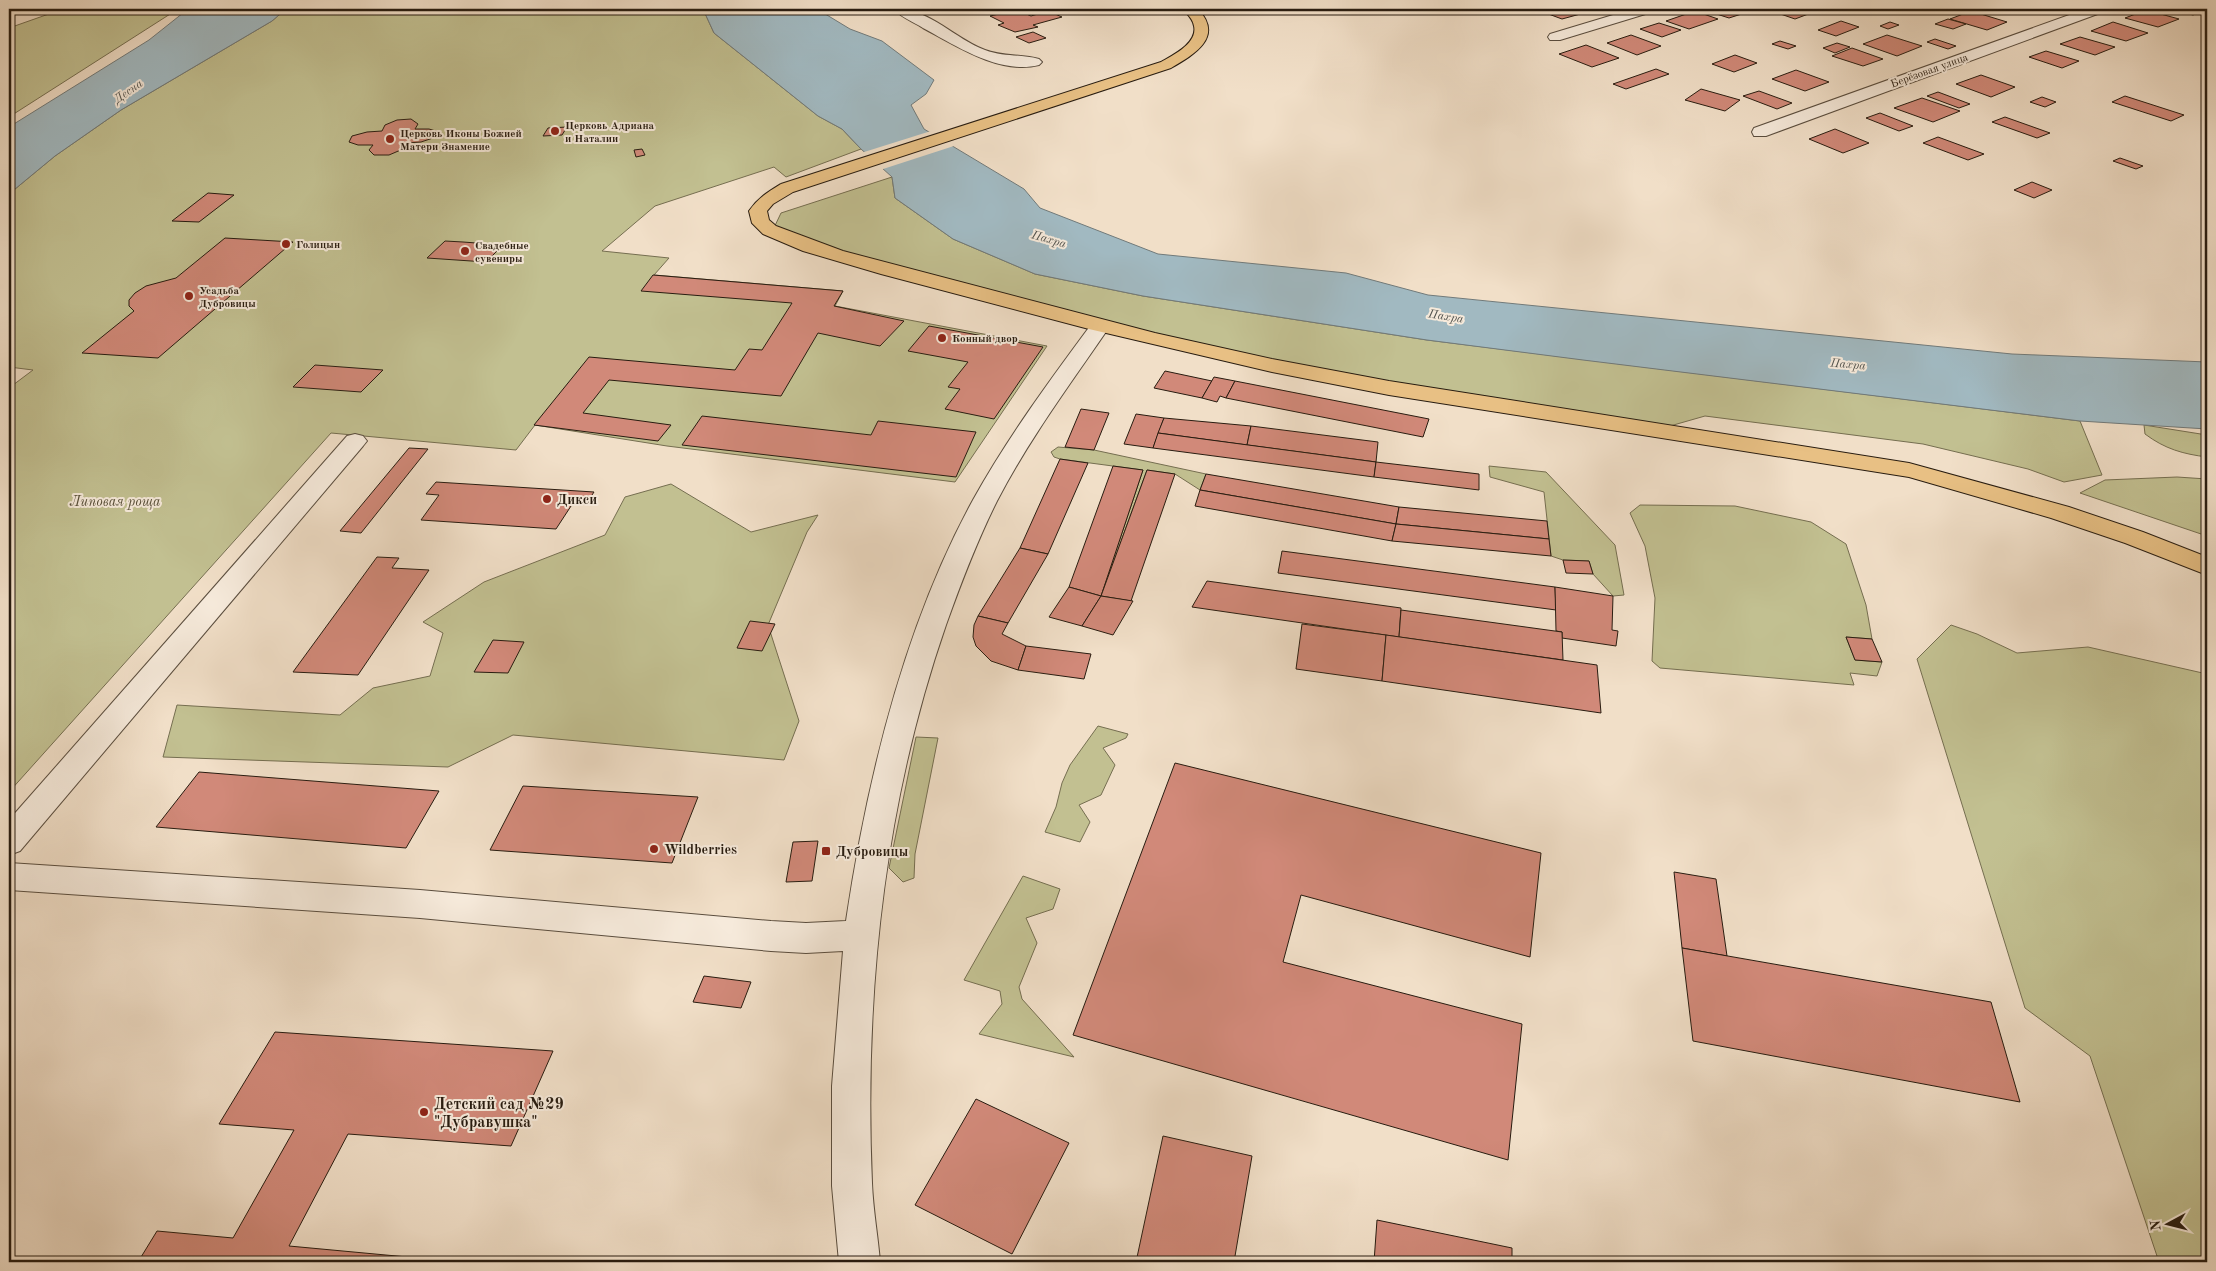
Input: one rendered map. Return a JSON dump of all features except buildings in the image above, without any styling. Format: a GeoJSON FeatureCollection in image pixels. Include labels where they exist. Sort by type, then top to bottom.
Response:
{"type":"FeatureCollection","features":[{"type":"Feature","properties":{"kind":"main road"},"geometry":{"type":"LineString","coordinates":[[1190,9],[1198,16],[1203,28],[1199,42],[1166,65],[796,185],[767,200],[758,211],[761,224],[772,232],[792,240],[885,269],[1100,326],[1388,388],[1909,470],[1972,486],[2105,526],[2207,567]]}},
{"type":"Feature","properties":{"kind":"street"},"geometry":{"type":"LineString","coordinates":[[901,9],[979,53],[1003,60],[1034,62]]}},
{"type":"Feature","properties":{"kind":"street"},"geometry":{"type":"LineString","coordinates":[[1555,37],[1647,9]]}},
{"type":"Feature","properties":{"kind":"street","name":"Берёзовая улица"},"geometry":{"type":"LineString","coordinates":[[1760,132],[2098,9]]}},
{"type":"Feature","properties":{"kind":"street"},"geometry":{"type":"LineString","coordinates":[[860,1262],[852,1186],[851,1086],[861,935],[873,846],[900,727],[922,654],[954,566],[1007,459],[1100,326]]}},
{"type":"Feature","properties":{"kind":"street"},"geometry":{"type":"LineString","coordinates":[[9,842],[355,441]]}},
{"type":"Feature","properties":{"kind":"street"},"geometry":{"type":"LineString","coordinates":[[9,877],[428,905],[771,936],[806,938],[861,935]]}},
{"type":"Feature","properties":{"kind":"green space"},"geometry":{"type":"Polygon","coordinates":[[[63,9],[178,9],[9,117],[9,28],[63,9]]]}},
{"type":"Feature","properties":{"kind":"green space","name":"Усадьба Дубровицы"},"geometry":{"type":"Polygon","coordinates":[[[286,9],[703,9],[714,33],[818,116],[842,129],[861,149],[786,177],[774,167],[655,206],[602,251],[669,258],[654,275],[843,291],[835,306],[1047,346],[955,482],[667,446],[535,425],[516,450],[331,433],[9,792],[9,388],[33,370],[9,367],[9,194],[55,156],[121,110],[272,21],[286,9]]]}},
{"type":"Feature","properties":{"kind":"green space"},"geometry":{"type":"Polygon","coordinates":[[[892,177],[895,198],[953,239],[1035,274],[1143,296],[1427,340],[2080,421],[2102,475],[2064,482],[2028,469],[1923,444],[1705,416],[1656,430],[1167,342],[772,232],[781,213],[892,177]]]}},
{"type":"Feature","properties":{"kind":"green space"},"geometry":{"type":"Polygon","coordinates":[[[2144,425],[2207,435],[2207,457],[2167,447],[2145,434],[2144,425]]]}},
{"type":"Feature","properties":{"kind":"green space"},"geometry":{"type":"Polygon","coordinates":[[[1058,447],[1094,450],[1206,474],[1200,490],[1175,474],[1147,470],[1101,596],[1143,470],[1060,459],[1054,457],[1051,452],[1058,447]]]}},
{"type":"Feature","properties":{"kind":"green space"},"geometry":{"type":"Polygon","coordinates":[[[1489,466],[1546,472],[1615,545],[1624,595],[1613,596],[1593,574],[1589,561],[1563,560],[1551,556],[1544,492],[1490,477],[1489,466]]]}},
{"type":"Feature","properties":{"kind":"green space"},"geometry":{"type":"Polygon","coordinates":[[[2177,477],[2207,479],[2207,536],[2080,493],[2105,480],[2177,477]]]}},
{"type":"Feature","properties":{"kind":"green space"},"geometry":{"type":"Polygon","coordinates":[[[671,484],[751,532],[818,515],[807,532],[768,625],[799,721],[784,760],[513,735],[448,767],[163,757],[177,705],[340,715],[373,688],[430,676],[443,633],[423,622],[484,582],[605,535],[625,497],[671,484]]]}},
{"type":"Feature","properties":{"kind":"green space"},"geometry":{"type":"Polygon","coordinates":[[[1640,505],[1735,506],[1811,522],[1846,544],[1866,605],[1872,639],[1846,637],[1855,660],[1882,662],[1877,676],[1850,673],[1854,685],[1660,668],[1652,661],[1655,598],[1645,546],[1630,513],[1640,505]]]}},
{"type":"Feature","properties":{"kind":"green space"},"geometry":{"type":"Polygon","coordinates":[[[1951,625],[1977,634],[2017,653],[2088,647],[2207,674],[2207,1262],[2159,1262],[2090,1056],[2025,1008],[1917,659],[1951,625]]]}},
{"type":"Feature","properties":{"kind":"green space"},"geometry":{"type":"Polygon","coordinates":[[[1098,726],[1128,734],[1126,738],[1103,748],[1115,765],[1101,795],[1079,805],[1090,822],[1080,842],[1045,832],[1056,807],[1062,783],[1070,765],[1098,726]]]}},
{"type":"Feature","properties":{"kind":"green space"},"geometry":{"type":"Polygon","coordinates":[[[916,737],[938,738],[915,854],[914,878],[903,882],[889,868],[916,737]]]}},
{"type":"Feature","properties":{"kind":"green space"},"geometry":{"type":"Polygon","coordinates":[[[1023,876],[1060,889],[1053,909],[1026,918],[1037,943],[1019,987],[1022,999],[1074,1057],[979,1034],[1002,1004],[1000,991],[964,980],[1023,876]]]}},
{"type":"Feature","properties":{"kind":"water","name":"Десна"},"geometry":{"type":"Polygon","coordinates":[[[188,9],[286,9],[272,21],[121,110],[55,156],[9,194],[9,127],[149,40],[188,9]]]}},
{"type":"Feature","properties":{"kind":"water","name":"Пахра"},"geometry":{"type":"Polygon","coordinates":[[[703,9],[817,9],[850,29],[882,41],[934,80],[926,94],[911,105],[924,129],[1024,189],[1040,208],[1158,254],[1346,273],[1428,295],[2012,354],[2207,362],[2207,429],[2080,421],[1427,340],[1143,296],[1035,274],[953,239],[895,198],[892,177],[842,129],[818,116],[714,33],[703,9]]]}},
{"type":"Feature","properties":{"kind":"pier"},"geometry":{"type":"Polygon","coordinates":[[[931,131],[957,145],[880,170],[861,153],[931,131]]]}},
{"type":"Feature","properties":{"kind":"place","name":"Церковь Адриана и Наталии"},"geometry":{"type":"Point","coordinates":[555,131]}},
{"type":"Feature","properties":{"kind":"place","name":"Церковь Иконы Божией Матери Знамение"},"geometry":{"type":"Point","coordinates":[390,139]}},
{"type":"Feature","properties":{"kind":"place","name":"Голицын"},"geometry":{"type":"Point","coordinates":[286,244]}},
{"type":"Feature","properties":{"kind":"place","name":"Свадебные сувениры"},"geometry":{"type":"Point","coordinates":[465,251]}},
{"type":"Feature","properties":{"kind":"place","name":"Усадьба Дубровицы"},"geometry":{"type":"Point","coordinates":[189,296]}},
{"type":"Feature","properties":{"kind":"place","name":"Конный двор"},"geometry":{"type":"Point","coordinates":[942,338]}},
{"type":"Feature","properties":{"kind":"place","name":"Дикси"},"geometry":{"type":"Point","coordinates":[547,499]}},
{"type":"Feature","properties":{"kind":"place","name":"Wildberries"},"geometry":{"type":"Point","coordinates":[654,849]}},
{"type":"Feature","properties":{"kind":"place","name":"Дубровицы"},"geometry":{"type":"Point","coordinates":[826,851]}},
{"type":"Feature","properties":{"kind":"place","name":"Детский сад №29 \"Дубравушка\""},"geometry":{"type":"Point","coordinates":[424,1112]}},
{"type":"Feature","properties":{"kind":"park label","name":"Липовая роща"},"geometry":{"type":"Point","coordinates":[115,501]}}]}
